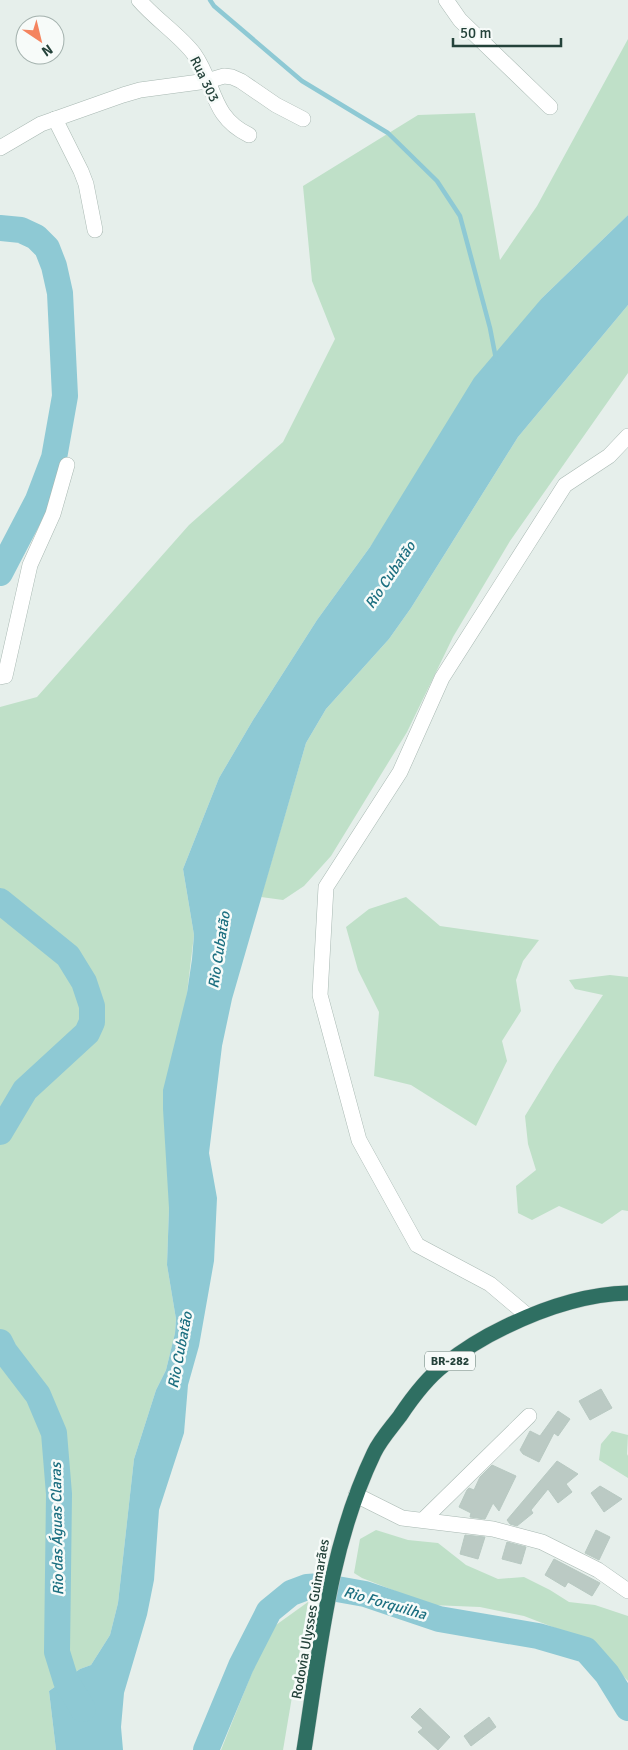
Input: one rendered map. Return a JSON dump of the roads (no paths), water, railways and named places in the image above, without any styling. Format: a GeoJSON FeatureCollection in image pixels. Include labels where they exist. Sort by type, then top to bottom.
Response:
{"type":"FeatureCollection","features":[{"type":"Feature","properties":{"kind":"highway","name":"Rodovia Ulysses Guimarães"},"geometry":{"type":"LineString","coordinates":[[304,1750],[334,1567],[346,1522],[375,1452],[411,1400],[443,1366],[484,1337],[528,1316],[572,1300],[628,1293]]}},
{"type":"Feature","properties":{"kind":"street","name":"Rua 303"},"geometry":{"type":"LineString","coordinates":[[139,0],[189,48],[198,61],[224,116],[232,125],[249,135]]}},
{"type":"Feature","properties":{"kind":"street"},"geometry":{"type":"LineString","coordinates":[[446,0],[460,20],[550,106]]}},
{"type":"Feature","properties":{"kind":"street"},"geometry":{"type":"LineString","coordinates":[[0,148],[28,131],[55,119],[140,90],[207,81],[224,76],[242,81],[276,105],[303,119]]}},
{"type":"Feature","properties":{"kind":"street"},"geometry":{"type":"LineString","coordinates":[[55,119],[86,184],[95,230]]}},
{"type":"Feature","properties":{"kind":"street"},"geometry":{"type":"LineString","coordinates":[[528,1316],[490,1284],[417,1245],[359,1140],[320,995],[326,887],[400,772],[442,678],[565,485],[609,456],[628,436]]}},
{"type":"Feature","properties":{"kind":"street"},"geometry":{"type":"LineString","coordinates":[[0,677],[5,676],[30,565],[53,514],[68,465]]}},
{"type":"Feature","properties":{"kind":"street"},"geometry":{"type":"LineString","coordinates":[[423,1520],[529,1416]]}},
{"type":"Feature","properties":{"kind":"street"},"geometry":{"type":"LineString","coordinates":[[356,1495],[402,1518],[493,1529],[542,1542],[598,1570],[628,1591]]}},
{"type":"Feature","properties":{"kind":"water","name":"Rio Cubatão"},"geometry":{"type":"Polygon","coordinates":[[[628,215],[628,305],[518,437],[411,608],[389,639],[326,709],[306,743],[232,999],[222,1046],[209,1153],[217,1198],[214,1261],[199,1346],[188,1385],[184,1433],[159,1510],[154,1580],[147,1615],[124,1693],[121,1727],[123,1750],[56,1750],[49,1691],[80,1669],[91,1665],[110,1635],[118,1603],[134,1459],[156,1390],[166,1370],[175,1333],[176,1319],[167,1265],[169,1208],[163,1090],[187,993],[192,959],[194,935],[183,869],[219,778],[253,720],[317,620],[370,547],[474,378],[542,298],[628,215]]]}},
{"type":"Feature","properties":{"kind":"waterway"},"geometry":{"type":"LineString","coordinates":[[210,0],[214,6],[302,81],[388,133],[437,181],[460,216],[490,328],[496,359]]}},
{"type":"Feature","properties":{"kind":"waterway","name":"Rio das Águas Claras"},"geometry":{"type":"LineString","coordinates":[[0,228],[21,230],[36,237],[47,248],[54,266],[60,293],[65,396],[54,458],[38,500],[0,573]]}},
{"type":"Feature","properties":{"kind":"waterway","name":"Rio das Águas Claras"},"geometry":{"type":"LineString","coordinates":[[0,901],[68,956],[84,982],[92,1006],[92,1022],[87,1033],[25,1090],[0,1132]]}},
{"type":"Feature","properties":{"kind":"waterway","name":"Rio das Águas Claras"},"geometry":{"type":"LineString","coordinates":[[0,1342],[5,1352],[38,1395],[54,1433],[59,1494],[57,1652],[66,1681],[83,1709]]}},
{"type":"Feature","properties":{"kind":"waterway","name":"Rio Forquilha"},"geometry":{"type":"LineString","coordinates":[[206,1750],[241,1666],[269,1611],[291,1593],[307,1587],[320,1586],[365,1594],[439,1619],[538,1636],[586,1650],[607,1674],[628,1708]]}}]}
